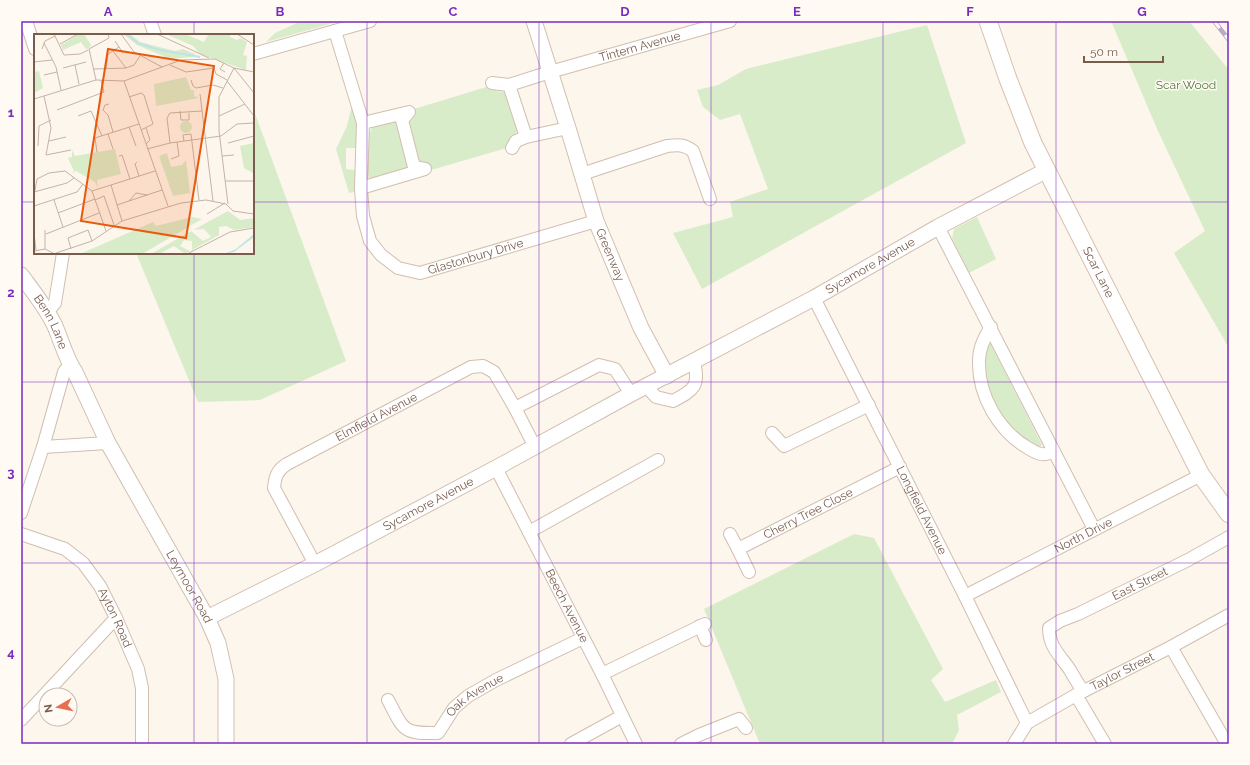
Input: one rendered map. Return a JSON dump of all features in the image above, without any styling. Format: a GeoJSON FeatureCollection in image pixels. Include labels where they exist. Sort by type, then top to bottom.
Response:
{"type":"FeatureCollection","features":[{"type":"Feature","properties":{"kind":"main road","name":"Scar Lane"},"geometry":{"type":"LineString","coordinates":[[988,21],[1008,79],[1034,143],[1047,170],[1201,474],[1229,514]]}},
{"type":"Feature","properties":{"kind":"street"},"geometry":{"type":"LineString","coordinates":[[26,21],[34,46]]}},
{"type":"Feature","properties":{"kind":"street"},"geometry":{"type":"LineString","coordinates":[[150,21],[155,34]]}},
{"type":"Feature","properties":{"kind":"street"},"geometry":{"type":"LineString","coordinates":[[254,54],[370,21]]}},
{"type":"Feature","properties":{"kind":"street","name":"Greenway"},"geometry":{"type":"LineString","coordinates":[[534,21],[596,222],[641,328],[667,376]]}},
{"type":"Feature","properties":{"kind":"street","name":"Tintern Avenue"},"geometry":{"type":"LineString","coordinates":[[550,72],[730,21]]}},
{"type":"Feature","properties":{"kind":"street","name":"Glastonbury Drive"},"geometry":{"type":"LineString","coordinates":[[335,31],[364,123],[360,188],[363,216],[370,241],[381,255],[398,268],[420,273],[596,222]]}},
{"type":"Feature","properties":{"kind":"street"},"geometry":{"type":"LineString","coordinates":[[492,83],[509,85],[550,72]]}},
{"type":"Feature","properties":{"kind":"street"},"geometry":{"type":"LineString","coordinates":[[509,85],[526,137]]}},
{"type":"Feature","properties":{"kind":"street"},"geometry":{"type":"LineString","coordinates":[[360,188],[424,169],[414,167],[402,120],[409,112],[364,123]]}},
{"type":"Feature","properties":{"kind":"street"},"geometry":{"type":"LineString","coordinates":[[512,148],[516,141],[526,137],[568,128]]}},
{"type":"Feature","properties":{"kind":"street"},"geometry":{"type":"LineString","coordinates":[[582,174],[667,146],[682,145],[687,146],[693,151],[710,199]]}},
{"type":"Feature","properties":{"kind":"street","name":"Sycamore Avenue"},"geometry":{"type":"LineString","coordinates":[[207,618],[315,564],[496,468],[631,394],[814,298],[938,227],[1047,170]]}},
{"type":"Feature","properties":{"kind":"street"},"geometry":{"type":"LineString","coordinates":[[938,227],[1094,529]]}},
{"type":"Feature","properties":{"kind":"street"},"geometry":{"type":"LineString","coordinates":[[47,312],[55,303],[63,254]]}},
{"type":"Feature","properties":{"kind":"street","name":"Benn Lane"},"geometry":{"type":"LineString","coordinates":[[21,275],[54,324],[73,368]]}},
{"type":"Feature","properties":{"kind":"street","name":"Longfield Avenue"},"geometry":{"type":"LineString","coordinates":[[814,298],[965,596],[1027,723]]}},
{"type":"Feature","properties":{"kind":"street"},"geometry":{"type":"LineString","coordinates":[[991,327],[984,337],[980,348],[978,362],[983,390],[989,405],[1003,428],[1013,438],[1041,455],[1048,455],[1054,451]]}},
{"type":"Feature","properties":{"kind":"street"},"geometry":{"type":"LineString","coordinates":[[647,386],[656,397],[674,401],[684,396],[689,393],[695,385],[697,373],[694,362]]}},
{"type":"Feature","properties":{"kind":"street"},"geometry":{"type":"LineString","coordinates":[[515,408],[599,365],[614,369],[631,394]]}},
{"type":"Feature","properties":{"kind":"street","name":"Elmfield Avenue"},"geometry":{"type":"LineString","coordinates":[[315,564],[274,488],[275,475],[282,467],[471,367],[483,366],[494,372],[535,446]]}},
{"type":"Feature","properties":{"kind":"street"},"geometry":{"type":"LineString","coordinates":[[21,513],[43,446],[64,372],[73,368]]}},
{"type":"Feature","properties":{"kind":"street","name":"Leymoor Road"},"geometry":{"type":"LineString","coordinates":[[73,368],[108,443],[207,618],[218,643],[226,679],[226,744]]}},
{"type":"Feature","properties":{"kind":"street"},"geometry":{"type":"LineString","coordinates":[[772,433],[784,446],[869,405]]}},
{"type":"Feature","properties":{"kind":"street"},"geometry":{"type":"LineString","coordinates":[[43,446],[108,443]]}},
{"type":"Feature","properties":{"kind":"street"},"geometry":{"type":"LineString","coordinates":[[529,532],[658,460]]}},
{"type":"Feature","properties":{"kind":"street","name":"Cherry Tree Close"},"geometry":{"type":"LineString","coordinates":[[738,549],[900,467]]}},
{"type":"Feature","properties":{"kind":"street","name":"Beech Avenue"},"geometry":{"type":"LineString","coordinates":[[496,468],[602,674],[636,744]]}},
{"type":"Feature","properties":{"kind":"street","name":"North Drive"},"geometry":{"type":"LineString","coordinates":[[965,596],[1201,474]]}},
{"type":"Feature","properties":{"kind":"street","name":"Ayton Road"},"geometry":{"type":"LineString","coordinates":[[21,534],[65,550],[83,563],[100,586],[116,618],[138,669],[142,688],[142,744]]}},
{"type":"Feature","properties":{"kind":"street"},"geometry":{"type":"LineString","coordinates":[[730,534],[750,572]]}},
{"type":"Feature","properties":{"kind":"street","name":"East Street"},"geometry":{"type":"LineString","coordinates":[[1080,693],[1069,668],[1059,657],[1049,637],[1050,628],[1060,621],[1078,614],[1188,560],[1229,537]]}},
{"type":"Feature","properties":{"kind":"street","name":"Taylor Street"},"geometry":{"type":"LineString","coordinates":[[1014,744],[1027,723],[1080,693],[1171,647],[1229,615]]}},
{"type":"Feature","properties":{"kind":"street"},"geometry":{"type":"LineString","coordinates":[[21,720],[116,618]]}},
{"type":"Feature","properties":{"kind":"street"},"geometry":{"type":"LineString","coordinates":[[602,674],[702,625],[706,640]]}},
{"type":"Feature","properties":{"kind":"street","name":"Oak Avenue"},"geometry":{"type":"LineString","coordinates":[[388,700],[403,727],[417,734],[438,733],[454,708],[468,696],[496,680],[583,638]]}},
{"type":"Feature","properties":{"kind":"street"},"geometry":{"type":"LineString","coordinates":[[1171,647],[1228,744]]}},
{"type":"Feature","properties":{"kind":"street"},"geometry":{"type":"LineString","coordinates":[[1080,693],[1105,744]]}},
{"type":"Feature","properties":{"kind":"street"},"geometry":{"type":"LineString","coordinates":[[571,744],[622,716]]}},
{"type":"Feature","properties":{"kind":"street"},"geometry":{"type":"LineString","coordinates":[[681,744],[739,719],[746,728]]}},
{"type":"Feature","properties":{"kind":"green space"},"geometry":{"type":"Polygon","coordinates":[[[301,21],[340,21],[266,42],[275,33],[301,21]]]}},
{"type":"Feature","properties":{"kind":"green space","name":"Scar Wood"},"geometry":{"type":"Polygon","coordinates":[[[1111,21],[1189,21],[1229,70],[1229,348],[1174,253],[1205,231],[1158,131],[1111,21]]]}},
{"type":"Feature","properties":{"kind":"green space"},"geometry":{"type":"Polygon","coordinates":[[[927,25],[966,143],[702,289],[673,233],[733,217],[730,202],[768,189],[740,114],[720,120],[703,107],[697,90],[718,85],[746,69],[927,25]]]}},
{"type":"Feature","properties":{"kind":"green space"},"geometry":{"type":"Polygon","coordinates":[[[493,85],[496,91],[504,92],[517,131],[512,140],[513,146],[431,170],[429,165],[421,163],[417,158],[408,123],[415,115],[414,109],[493,85]]]}},
{"type":"Feature","properties":{"kind":"green space"},"geometry":{"type":"Polygon","coordinates":[[[352,105],[358,121],[356,148],[346,148],[346,169],[355,170],[355,192],[349,193],[336,149],[347,126],[352,105]]]}},
{"type":"Feature","properties":{"kind":"green space"},"geometry":{"type":"Polygon","coordinates":[[[254,111],[346,361],[260,400],[198,402],[136,254],[254,254],[254,111]]]}},
{"type":"Feature","properties":{"kind":"green space"},"geometry":{"type":"Polygon","coordinates":[[[394,121],[400,127],[410,165],[407,171],[370,179],[367,171],[369,135],[372,128],[394,121]]]}},
{"type":"Feature","properties":{"kind":"green space"},"geometry":{"type":"Polygon","coordinates":[[[977,217],[996,259],[969,273],[952,238],[954,229],[977,217]]]}},
{"type":"Feature","properties":{"kind":"green space"},"geometry":{"type":"Polygon","coordinates":[[[986,342],[990,342],[1042,445],[1038,449],[1032,448],[997,413],[984,382],[986,342]]]}},
{"type":"Feature","properties":{"kind":"green space"},"geometry":{"type":"Polygon","coordinates":[[[854,534],[874,538],[943,669],[931,680],[945,702],[996,680],[1001,692],[957,715],[959,730],[952,744],[760,744],[704,609],[854,534]]]}},
{"type":"Feature","properties":{"kind":"railway"},"geometry":{"type":"LineString","coordinates":[[1214,21],[1229,40]]}}]}
